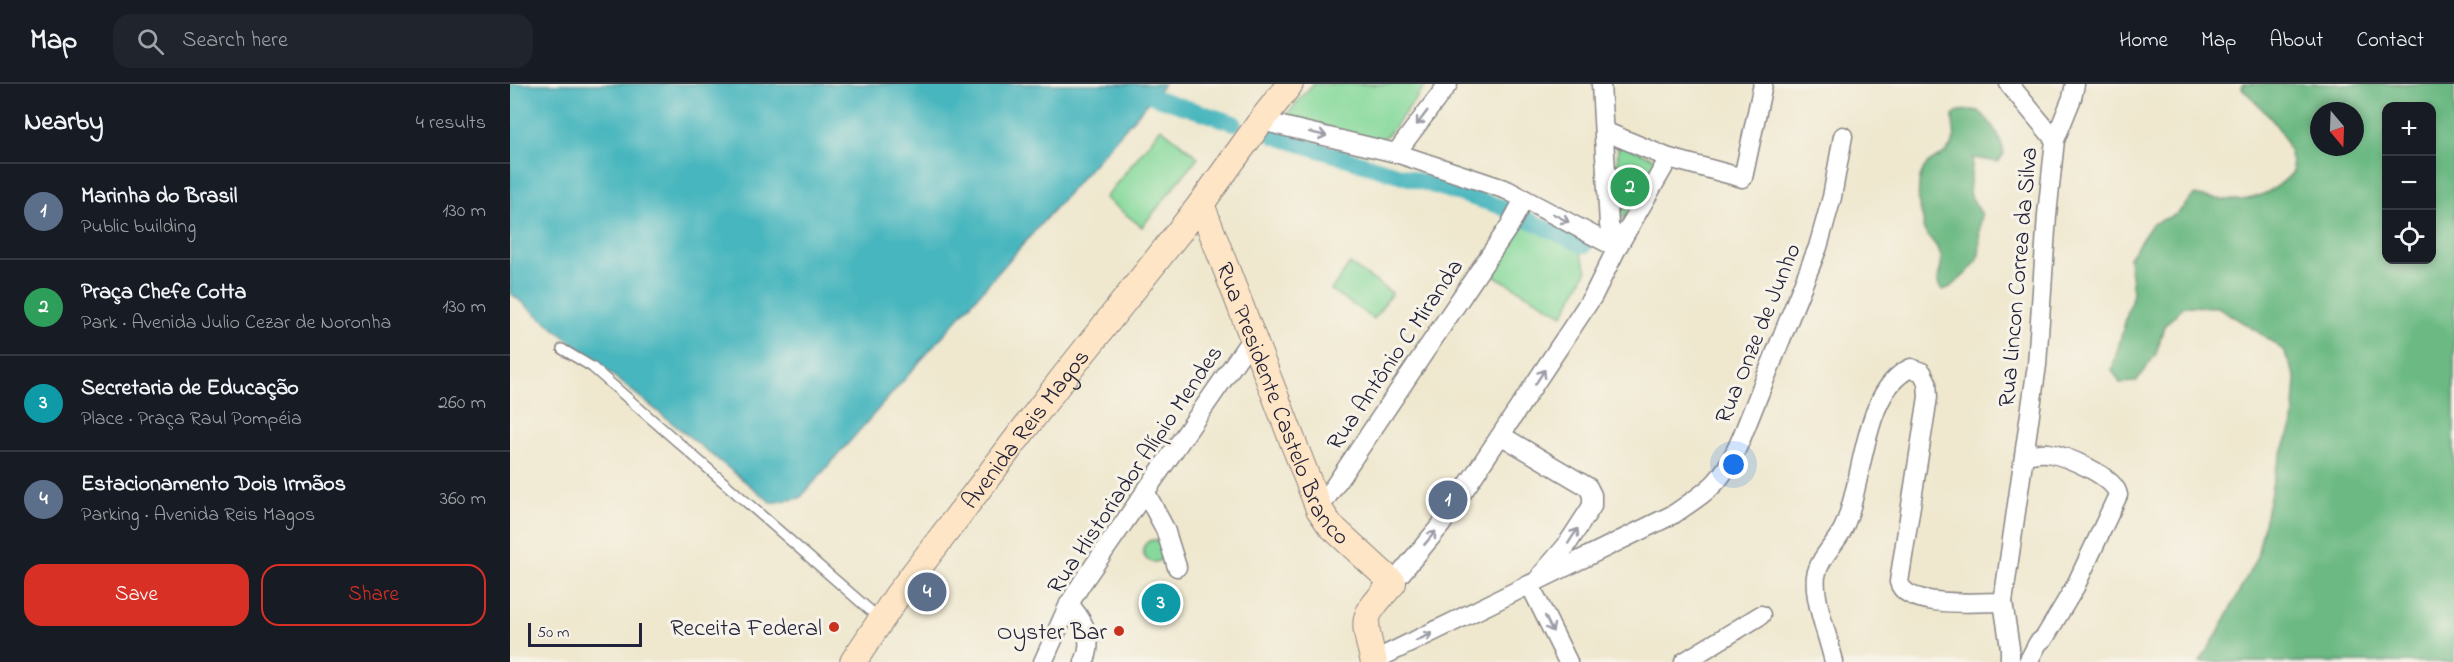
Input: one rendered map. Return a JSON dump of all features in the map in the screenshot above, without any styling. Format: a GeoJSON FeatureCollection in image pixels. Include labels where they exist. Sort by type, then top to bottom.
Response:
{"type":"FeatureCollection","features":[{"type":"Feature","properties":{"kind":"main road","name":"Avenida Reis Magos"},"geometry":{"type":"LineString","coordinates":[[855,661],[880,619],[1063,378],[1201,204],[1290,84]]}},
{"type":"Feature","properties":{"kind":"main road","name":"Rua Presidente Castelo Branco"},"geometry":{"type":"LineString","coordinates":[[1201,204],[1318,510],[1329,525],[1393,583]]}},
{"type":"Feature","properties":{"kind":"main road"},"geometry":{"type":"LineString","coordinates":[[1373,662],[1366,628],[1368,612],[1393,583]]}},
{"type":"Feature","properties":{"kind":"street"},"geometry":{"type":"LineString","coordinates":[[1396,153],[1448,84]]}},
{"type":"Feature","properties":{"kind":"street"},"geometry":{"type":"LineString","coordinates":[[1601,84],[1609,225],[1617,248]]}},
{"type":"Feature","properties":{"kind":"street"},"geometry":{"type":"LineString","coordinates":[[1604,130],[1669,159],[1743,178],[1763,84]]}},
{"type":"Feature","properties":{"kind":"street","name":"Rua Lincon Correa da Silva"},"geometry":{"type":"LineString","coordinates":[[2008,84],[2055,140],[2047,215],[2037,365],[2003,602],[2010,662]]}},
{"type":"Feature","properties":{"kind":"street"},"geometry":{"type":"LineString","coordinates":[[2055,140],[2072,98],[2075,84]]}},
{"type":"Feature","properties":{"kind":"street"},"geometry":{"type":"LineString","coordinates":[[1261,121],[1396,153],[1507,190],[1617,248]]}},
{"type":"Feature","properties":{"kind":"street","name":"Rua Onze de Junho"},"geometry":{"type":"LineString","coordinates":[[1373,662],[1674,514],[1712,487],[1729,466],[1818,247],[1832,196],[1843,136]]}},
{"type":"Feature","properties":{"kind":"street"},"geometry":{"type":"LineString","coordinates":[[1393,583],[1441,525],[1502,436],[1593,296],[1617,248],[1669,159]]}},
{"type":"Feature","properties":{"kind":"street","name":"Rua Antônio C Miranda"},"geometry":{"type":"LineString","coordinates":[[1318,510],[1510,225],[1524,199]]}},
{"type":"Feature","properties":{"kind":"street","name":"Rua Historiador Alípio Mendes"},"geometry":{"type":"LineString","coordinates":[[1043,662],[1069,604],[1252,338]]}},
{"type":"Feature","properties":{"kind":"street"},"geometry":{"type":"LineString","coordinates":[[1834,662],[1817,593],[1816,579],[1819,564],[1843,528],[1868,438],[1887,388],[1899,373],[1911,368],[1922,372],[1927,382],[1928,397],[1900,587],[1907,594],[1925,601],[2003,602]]}},
{"type":"Feature","properties":{"kind":"street"},"geometry":{"type":"LineString","coordinates":[[1502,436],[1588,488],[1593,495],[1592,506],[1566,546],[1533,583],[1568,662]]}},
{"type":"Feature","properties":{"kind":"street"},"geometry":{"type":"LineString","coordinates":[[2025,455],[2048,453],[2089,468],[2116,488],[2118,495],[2075,587],[2028,662]]}},
{"type":"Feature","properties":{"kind":"street"},"geometry":{"type":"LineString","coordinates":[[1145,491],[1165,529],[1177,567]]}},
{"type":"Feature","properties":{"kind":"street"},"geometry":{"type":"LineString","coordinates":[[1069,604],[1081,617],[1088,635],[1090,651],[1084,662]]}},
{"type":"Feature","properties":{"kind":"street"},"geometry":{"type":"LineString","coordinates":[[1684,662],[1761,615]]}},
{"type":"Feature","properties":{"kind":"lane"},"geometry":{"type":"LineString","coordinates":[[562,349],[592,367],[880,619]]}},
{"type":"Feature","properties":{"kind":"green space"},"geometry":{"type":"Polygon","coordinates":[[[1313,84],[1427,84],[1388,135],[1378,141],[1285,117],[1313,84]]]}},
{"type":"Feature","properties":{"kind":"green space"},"geometry":{"type":"Polygon","coordinates":[[[2243,84],[2454,84],[2454,662],[2200,662],[2218,633],[2257,557],[2276,468],[2293,424],[2296,378],[2283,350],[2218,307],[2184,306],[2164,326],[2156,354],[2136,382],[2120,383],[2112,370],[2133,293],[2129,258],[2152,224],[2177,214],[2194,195],[2222,200],[2248,199],[2271,190],[2293,172],[2288,146],[2269,116],[2242,88],[2243,84]]]}},
{"type":"Feature","properties":{"kind":"green space"},"geometry":{"type":"Polygon","coordinates":[[[1959,111],[1979,111],[1992,125],[2001,141],[2004,154],[1998,162],[1973,158],[1969,193],[1982,215],[1979,255],[1970,269],[1948,289],[1942,290],[1938,282],[1941,257],[1923,228],[1919,205],[1919,184],[1922,172],[1928,163],[1951,146],[1954,139],[1953,116],[1959,111]]]}},
{"type":"Feature","properties":{"kind":"green space"},"geometry":{"type":"Polygon","coordinates":[[[1161,128],[1198,157],[1142,227],[1105,198],[1161,128]]]}},
{"type":"Feature","properties":{"kind":"green space"},"geometry":{"type":"Polygon","coordinates":[[[1618,143],[1658,160],[1628,215],[1621,219],[1616,214],[1618,143]]]}},
{"type":"Feature","properties":{"kind":"green space"},"geometry":{"type":"Polygon","coordinates":[[[1525,223],[1580,252],[1587,270],[1563,315],[1493,275],[1525,223]]]}},
{"type":"Feature","properties":{"kind":"green space"},"geometry":{"type":"Polygon","coordinates":[[[1350,264],[1392,293],[1374,319],[1331,290],[1350,264]]]}},
{"type":"Feature","properties":{"kind":"green space"},"geometry":{"type":"Polygon","coordinates":[[[1154,540],[1162,543],[1165,551],[1162,559],[1154,562],[1146,559],[1143,551],[1146,543],[1154,540]]]}},
{"type":"Feature","properties":{"kind":"water"},"geometry":{"type":"Polygon","coordinates":[[[510,84],[1164,84],[800,498],[772,503],[510,293],[510,84]]]}},
{"type":"Feature","properties":{"kind":"waterway"},"geometry":{"type":"LineString","coordinates":[[1154,97],[1234,123]]}},
{"type":"Feature","properties":{"kind":"waterway"},"geometry":{"type":"LineString","coordinates":[[1274,136],[1499,206],[1584,246]]}},
{"type":"Feature","properties":{"kind":"place","name":"Praça Chefe Cotta"},"geometry":{"type":"Point","coordinates":[1630,187]}},
{"type":"Feature","properties":{"kind":"place","name":"Marinha do Brasil"},"geometry":{"type":"Point","coordinates":[1448,500]}},
{"type":"Feature","properties":{"kind":"place","name":"Estacionamento Dois Irmãos"},"geometry":{"type":"Point","coordinates":[927,592]}},
{"type":"Feature","properties":{"kind":"place","name":"Secretaria de Educação"},"geometry":{"type":"Point","coordinates":[1161,603]}},
{"type":"Feature","properties":{"kind":"place","name":"Receita Federal"},"geometry":{"type":"Point","coordinates":[834,627]}},
{"type":"Feature","properties":{"kind":"place","name":"Oyster Bar"},"geometry":{"type":"Point","coordinates":[1119,631]}}]}
